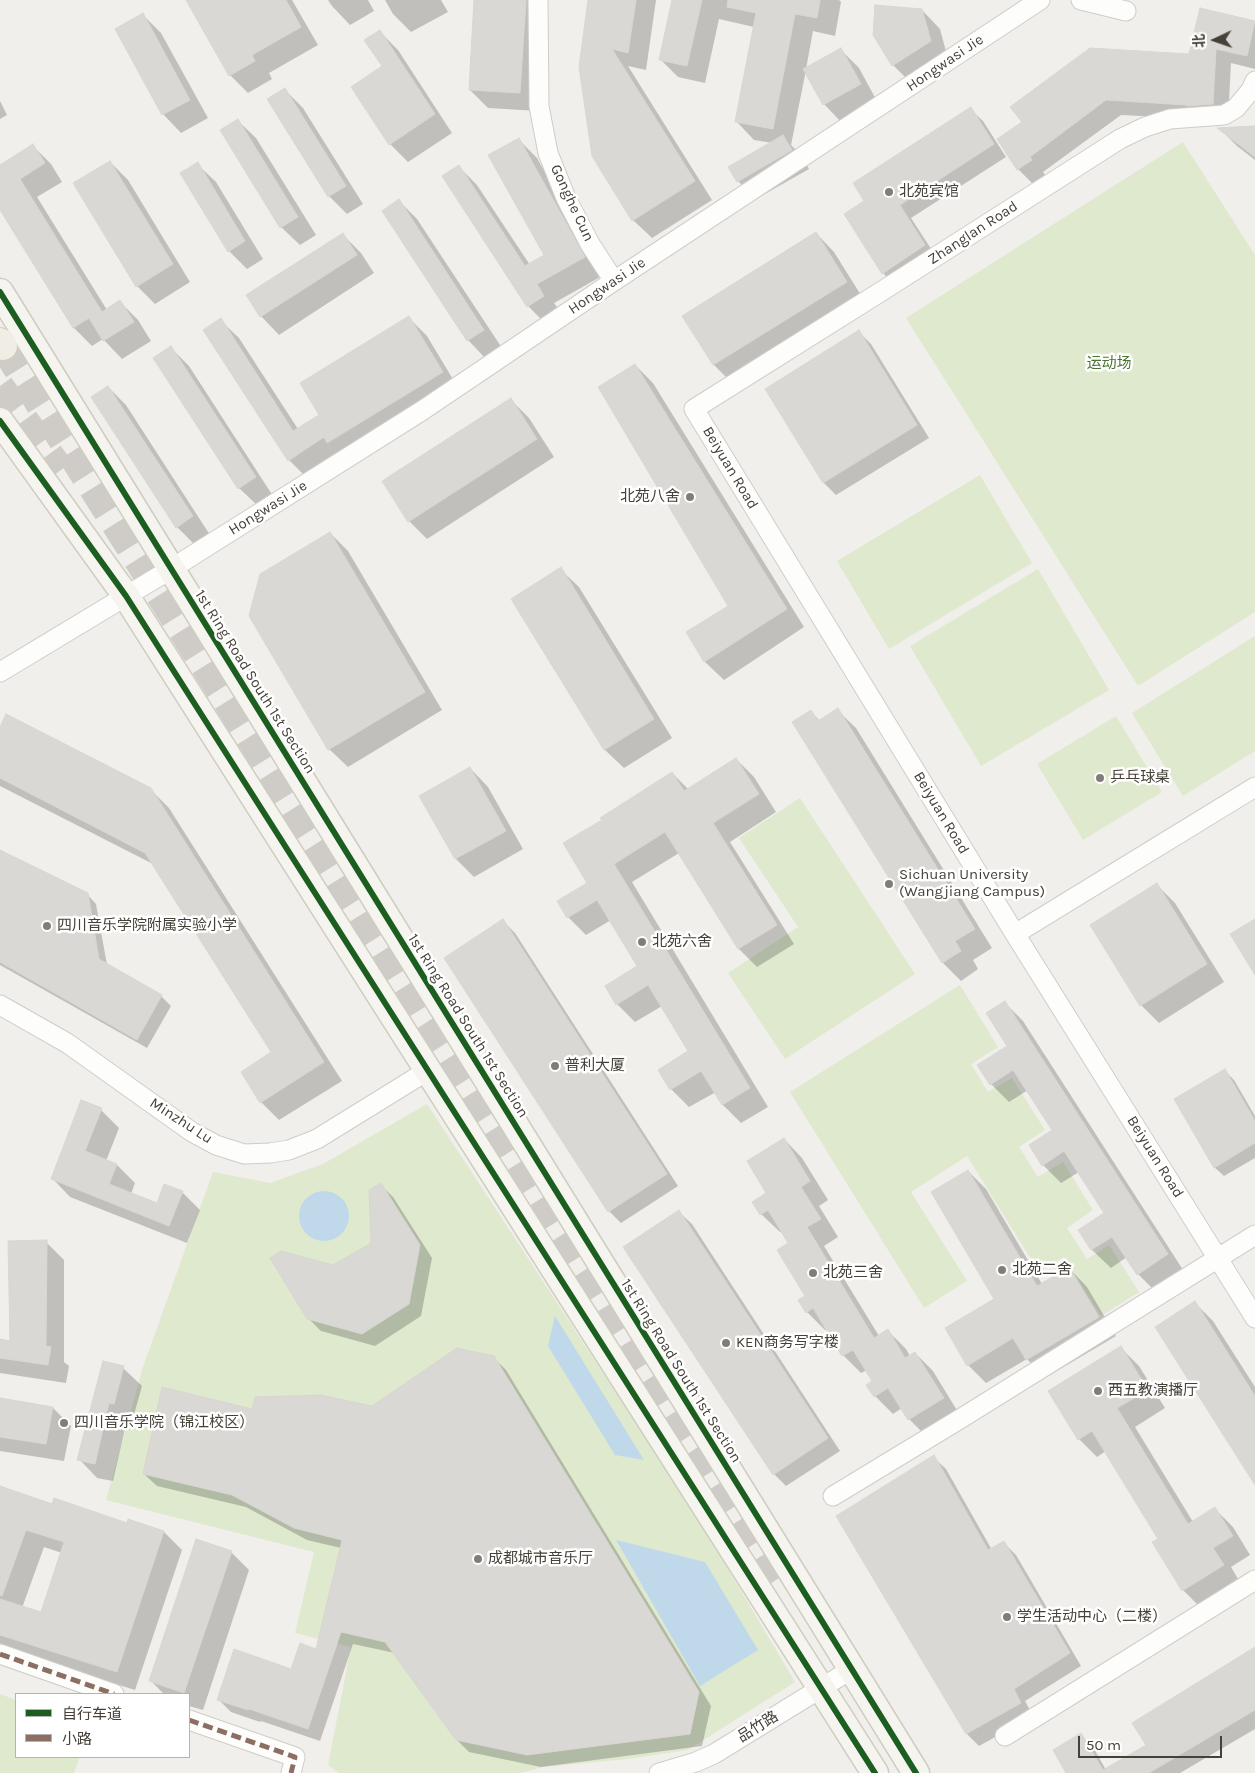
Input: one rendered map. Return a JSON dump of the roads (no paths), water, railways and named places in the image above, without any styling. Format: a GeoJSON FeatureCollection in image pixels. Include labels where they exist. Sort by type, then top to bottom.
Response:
{"type":"FeatureCollection","features":[{"type":"Feature","properties":{"kind":"main road","name":"1st Ring Road South 1st Section"},"geometry":{"type":"LineString","coordinates":[[0,292],[916,1773]]}},
{"type":"Feature","properties":{"kind":"main road"},"geometry":{"type":"LineString","coordinates":[[0,421],[126,596],[426,1071],[875,1773]]}},
{"type":"Feature","properties":{"kind":"street","name":"Gonghe Cun"},"geometry":{"type":"LineString","coordinates":[[538,0],[539,106],[548,152],[566,198],[590,244],[614,282]]}},
{"type":"Feature","properties":{"kind":"street","name":"Hongwasi Jie"},"geometry":{"type":"LineString","coordinates":[[0,672],[171,569],[423,410],[1040,0]]}},
{"type":"Feature","properties":{"kind":"street"},"geometry":{"type":"LineString","coordinates":[[1081,0],[1126,11]]}},
{"type":"Feature","properties":{"kind":"street","name":"Zhanglan Road"},"geometry":{"type":"LineString","coordinates":[[694,408],[882,292],[1120,139],[1145,127],[1170,119],[1224,115],[1236,108],[1255,81]]}},
{"type":"Feature","properties":{"kind":"street","name":"Beiyuan Road"},"geometry":{"type":"LineString","coordinates":[[694,408],[1015,934],[1255,1318]]}},
{"type":"Feature","properties":{"kind":"street"},"geometry":{"type":"LineString","coordinates":[[1015,934],[1255,787]]}},
{"type":"Feature","properties":{"kind":"street","name":"Minzhu Lu"},"geometry":{"type":"LineString","coordinates":[[0,1005],[67,1043],[192,1132],[216,1144],[244,1154],[289,1150],[317,1139],[426,1071]]}},
{"type":"Feature","properties":{"kind":"street"},"geometry":{"type":"LineString","coordinates":[[833,1496],[1255,1235]]}},
{"type":"Feature","properties":{"kind":"street"},"geometry":{"type":"LineString","coordinates":[[1005,1736],[1255,1580]]}},
{"type":"Feature","properties":{"kind":"street"},"geometry":{"type":"LineString","coordinates":[[0,1654],[111,1693]]}},
{"type":"Feature","properties":{"kind":"street","name":"品竹路"},"geometry":{"type":"LineString","coordinates":[[659,1773],[696,1762],[714,1754],[852,1669]]}},
{"type":"Feature","properties":{"kind":"street"},"geometry":{"type":"LineString","coordinates":[[190,1720],[295,1757],[291,1773]]}},
{"type":"Feature","properties":{"kind":"water"},"geometry":{"type":"Polygon","coordinates":[[[324,1191],[342,1198],[349,1216],[342,1234],[324,1241],[306,1234],[299,1216],[306,1198],[324,1191]]]}},
{"type":"Feature","properties":{"kind":"water"},"geometry":{"type":"Polygon","coordinates":[[[555,1316],[644,1460],[615,1455],[548,1346],[555,1316]]]}},
{"type":"Feature","properties":{"kind":"water"},"geometry":{"type":"Polygon","coordinates":[[[616,1540],[705,1562],[758,1650],[700,1686],[616,1540]]]}},
{"type":"Feature","properties":{"kind":"tunnel"},"geometry":{"type":"LineString","coordinates":[[3,346],[678,1418],[781,1578]]}},
{"type":"Feature","properties":{"kind":"tunnel"},"geometry":{"type":"LineString","coordinates":[[0,386],[61,470]]}},
{"type":"Feature","properties":{"kind":"place","name":"北苑宾馆"},"geometry":{"type":"Point","coordinates":[889,192]}},
{"type":"Feature","properties":{"kind":"place","name":"北苑八舍"},"geometry":{"type":"Point","coordinates":[690,497]}},
{"type":"Feature","properties":{"kind":"place","name":"乒乓球桌"},"geometry":{"type":"Point","coordinates":[1100,778]}},
{"type":"Feature","properties":{"kind":"place","name":"Sichuan University (Wangjiang Campus)"},"geometry":{"type":"Point","coordinates":[889,884]}},
{"type":"Feature","properties":{"kind":"place","name":"四川音乐学院附属实验小学"},"geometry":{"type":"Point","coordinates":[47,926]}},
{"type":"Feature","properties":{"kind":"place","name":"北苑六舍"},"geometry":{"type":"Point","coordinates":[642,942]}},
{"type":"Feature","properties":{"kind":"place","name":"普利大厦"},"geometry":{"type":"Point","coordinates":[555,1066]}},
{"type":"Feature","properties":{"kind":"place","name":"北苑二舍"},"geometry":{"type":"Point","coordinates":[1002,1270]}},
{"type":"Feature","properties":{"kind":"place","name":"北苑三舍"},"geometry":{"type":"Point","coordinates":[813,1273]}},
{"type":"Feature","properties":{"kind":"place","name":"KEN商务写字楼"},"geometry":{"type":"Point","coordinates":[726,1343]}},
{"type":"Feature","properties":{"kind":"place","name":"西五教演播厅"},"geometry":{"type":"Point","coordinates":[1098,1391]}},
{"type":"Feature","properties":{"kind":"place","name":"四川音乐学院（锦江校区）"},"geometry":{"type":"Point","coordinates":[64,1423]}},
{"type":"Feature","properties":{"kind":"place","name":"成都城市音乐厅"},"geometry":{"type":"Point","coordinates":[478,1559]}},
{"type":"Feature","properties":{"kind":"place","name":"学生活动中心（二楼）"},"geometry":{"type":"Point","coordinates":[1007,1617]}},
{"type":"Feature","properties":{"kind":"park label","name":"运动场"},"geometry":{"type":"Point","coordinates":[1109,364]}}]}
